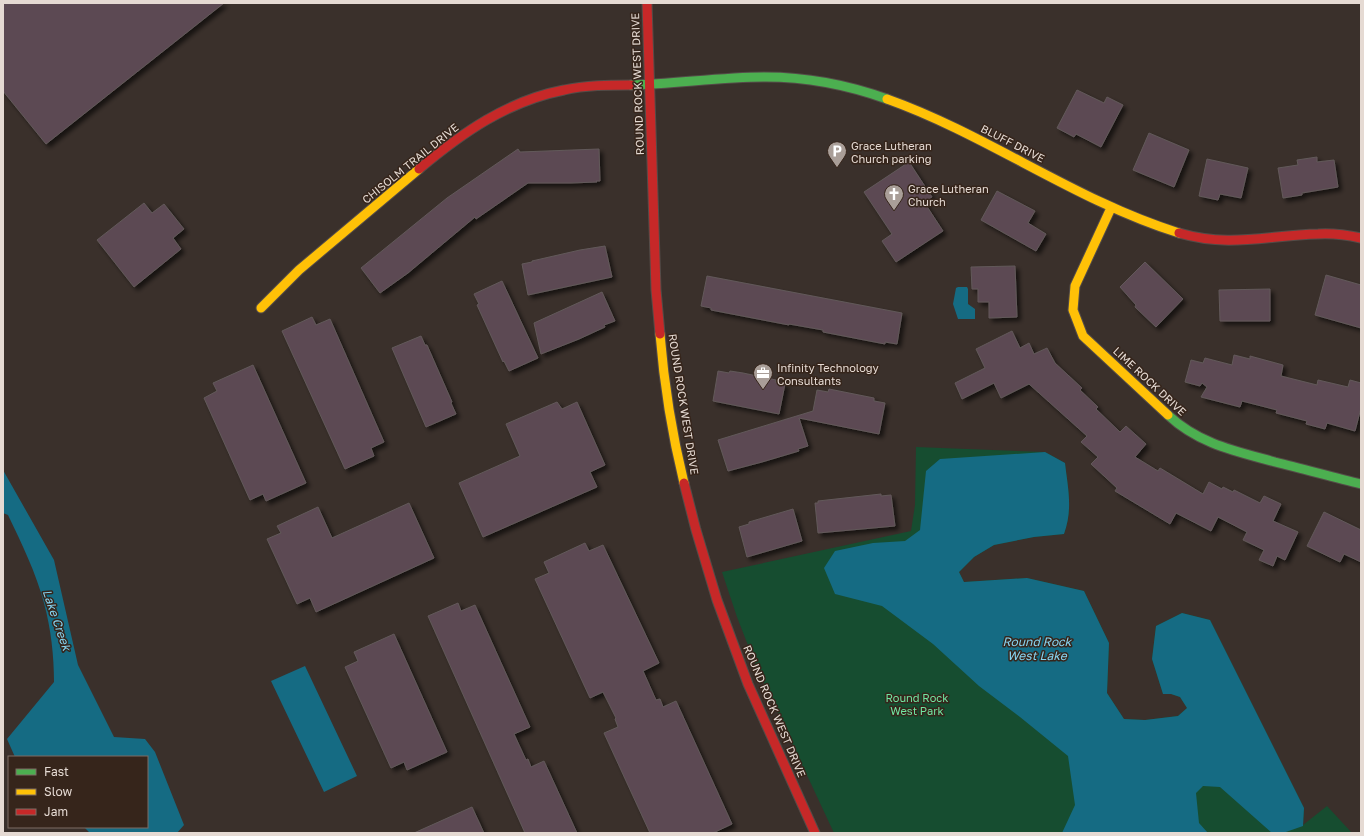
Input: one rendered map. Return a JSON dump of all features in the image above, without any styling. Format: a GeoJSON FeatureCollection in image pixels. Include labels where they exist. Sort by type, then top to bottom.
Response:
{"type":"FeatureCollection","features":[{"type":"Feature","properties":{"kind":"street","name":"ROUND ROCK WEST DRIVE"},"geometry":{"type":"LineString","coordinates":[[647,3],[656,290],[664,369],[678,458],[696,530],[717,600],[748,684],[815,833]]}},
{"type":"Feature","properties":{"kind":"street","name":"BLUFF DRIVE"},"geometry":{"type":"LineString","coordinates":[[649,84],[778,76],[831,83],[871,93],[898,102],[971,135],[1111,208],[1190,237],[1215,241],[1240,241],[1314,234],[1342,235],[1361,238]]}},
{"type":"Feature","properties":{"kind":"street","name":"CHISOLM TRAIL DRIVE"},"geometry":{"type":"LineString","coordinates":[[261,308],[299,270],[450,143],[488,119],[514,106],[554,92],[578,87],[649,84]]}},
{"type":"Feature","properties":{"kind":"street","name":"LIME ROCK DRIVE"},"geometry":{"type":"LineString","coordinates":[[1111,208],[1075,286],[1072,310],[1076,323],[1083,336],[1174,421],[1196,436],[1220,447],[1361,484]]}},
{"type":"Feature","properties":{"kind":"green space","name":"Round Rock West Park"},"geometry":{"type":"Polygon","coordinates":[[[916,447],[1045,452],[1065,463],[1069,507],[1067,525],[1064,534],[1034,537],[994,545],[974,557],[959,572],[964,582],[1027,578],[1084,591],[1109,643],[1107,693],[1124,719],[1145,720],[1178,716],[1187,708],[1180,697],[1171,694],[1163,694],[1152,659],[1156,626],[1182,613],[1210,620],[1304,808],[1303,825],[1327,806],[1352,833],[834,833],[756,666],[737,617],[722,572],[911,531],[915,505],[916,447]]]}},
{"type":"Feature","properties":{"kind":"water"},"geometry":{"type":"Polygon","coordinates":[[[967,287],[968,304],[975,309],[975,319],[958,319],[953,304],[956,288],[967,287]]]}},
{"type":"Feature","properties":{"kind":"water","name":"Round Rock West Lake"},"geometry":{"type":"Polygon","coordinates":[[[1045,452],[1065,463],[1069,507],[1067,525],[1064,534],[1034,537],[994,545],[974,557],[959,572],[964,582],[1027,578],[1084,591],[1109,643],[1107,693],[1124,719],[1145,720],[1178,716],[1187,708],[1180,697],[1171,694],[1163,694],[1152,659],[1156,626],[1182,613],[1210,620],[1304,808],[1303,826],[1283,833],[1272,833],[1220,787],[1203,786],[1196,793],[1199,823],[1208,833],[1062,833],[1075,805],[1068,756],[979,686],[933,644],[882,606],[835,594],[824,568],[835,551],[873,543],[905,541],[920,530],[926,471],[940,459],[1045,452]]]}},
{"type":"Feature","properties":{"kind":"water","name":"Lake Creek"},"geometry":{"type":"Polygon","coordinates":[[[3,470],[54,560],[78,665],[114,737],[145,739],[155,752],[184,825],[177,833],[90,833],[85,828],[148,828],[148,756],[15,756],[7,739],[54,682],[54,672],[50,633],[41,592],[8,515],[3,513],[3,470]]]}},
{"type":"Feature","properties":{"kind":"water"},"geometry":{"type":"Polygon","coordinates":[[[305,666],[357,776],[324,792],[271,681],[305,666]]]}},
{"type":"Feature","properties":{"kind":"building"},"geometry":{"type":"Polygon","coordinates":[[[3,3],[224,3],[46,144],[3,91],[3,3]]]}},
{"type":"Feature","properties":{"kind":"building"},"geometry":{"type":"Polygon","coordinates":[[[1077,90],[1104,103],[1107,97],[1123,105],[1101,147],[1076,134],[1074,137],[1057,128],[1077,90]]]}},
{"type":"Feature","properties":{"kind":"building"},"geometry":{"type":"Polygon","coordinates":[[[1149,133],[1189,150],[1174,187],[1133,170],[1149,133]]]}},
{"type":"Feature","properties":{"kind":"building"},"geometry":{"type":"Polygon","coordinates":[[[518,149],[520,152],[599,149],[600,181],[528,183],[476,219],[475,217],[408,273],[380,293],[361,268],[447,198],[518,149]]]}},
{"type":"Feature","properties":{"kind":"building"},"geometry":{"type":"Polygon","coordinates":[[[1317,157],[1317,162],[1334,160],[1338,187],[1283,198],[1278,168],[1298,165],[1297,160],[1317,157]]]}},
{"type":"Feature","properties":{"kind":"building"},"geometry":{"type":"Polygon","coordinates":[[[1207,159],[1248,168],[1241,198],[1220,194],[1218,200],[1199,196],[1207,159]]]}},
{"type":"Feature","properties":{"kind":"building","name":"Grace Lutheran Church"},"geometry":{"type":"Polygon","coordinates":[[[909,162],[932,197],[924,202],[943,231],[896,262],[882,241],[892,234],[864,192],[909,162]]]}},
{"type":"Feature","properties":{"kind":"building"},"geometry":{"type":"Polygon","coordinates":[[[997,191],[1035,211],[1028,223],[1046,234],[1036,251],[981,220],[997,191]]]}},
{"type":"Feature","properties":{"kind":"building"},"geometry":{"type":"Polygon","coordinates":[[[144,203],[152,213],[164,204],[184,229],[173,238],[181,249],[134,287],[97,240],[144,203]]]}},
{"type":"Feature","properties":{"kind":"building"},"geometry":{"type":"Polygon","coordinates":[[[605,246],[612,277],[528,295],[522,264],[580,250],[605,246]]]}},
{"type":"Feature","properties":{"kind":"building"},"geometry":{"type":"Polygon","coordinates":[[[1145,262],[1183,299],[1156,327],[1135,307],[1136,305],[1120,287],[1145,262]]]}},
{"type":"Feature","properties":{"kind":"building"},"geometry":{"type":"Polygon","coordinates":[[[1015,266],[1017,317],[989,318],[989,302],[978,302],[978,289],[972,289],[971,267],[1015,266]]]}},
{"type":"Feature","properties":{"kind":"building"},"geometry":{"type":"Polygon","coordinates":[[[1326,275],[1361,285],[1361,328],[1315,315],[1326,275]]]}},
{"type":"Feature","properties":{"kind":"building"},"geometry":{"type":"Polygon","coordinates":[[[707,276],[902,313],[897,344],[885,342],[885,344],[823,332],[823,330],[711,310],[711,308],[701,306],[707,276]]]}},
{"type":"Feature","properties":{"kind":"building"},"geometry":{"type":"Polygon","coordinates":[[[502,281],[538,358],[509,371],[504,361],[503,362],[477,305],[479,304],[474,294],[502,281]]]}},
{"type":"Feature","properties":{"kind":"building"},"geometry":{"type":"Polygon","coordinates":[[[1270,289],[1270,321],[1220,321],[1219,290],[1270,289]]]}},
{"type":"Feature","properties":{"kind":"building"},"geometry":{"type":"Polygon","coordinates":[[[602,292],[615,321],[604,325],[605,327],[579,339],[541,354],[534,323],[602,292]]]}},
{"type":"Feature","properties":{"kind":"building"},"geometry":{"type":"Polygon","coordinates":[[[312,317],[316,325],[330,319],[384,442],[371,448],[374,456],[345,469],[282,331],[312,317]]]}},
{"type":"Feature","properties":{"kind":"building"},"geometry":{"type":"Polygon","coordinates":[[[1012,331],[1020,348],[1029,343],[1034,354],[1047,348],[1055,363],[1082,388],[1080,390],[1098,407],[1096,409],[1120,432],[1126,426],[1146,444],[1135,457],[1158,471],[1160,468],[1203,494],[1209,482],[1222,489],[1223,487],[1233,492],[1234,490],[1260,503],[1264,496],[1281,504],[1273,521],[1298,532],[1285,560],[1277,556],[1273,566],[1259,560],[1264,550],[1243,540],[1247,532],[1218,517],[1211,531],[1176,513],[1170,524],[1115,491],[1117,488],[1091,464],[1098,457],[1081,442],[1087,436],[1029,384],[1001,398],[994,383],[962,399],[955,383],[985,368],[976,349],[1012,331]]]}},
{"type":"Feature","properties":{"kind":"building"},"geometry":{"type":"Polygon","coordinates":[[[421,336],[425,345],[427,345],[456,414],[426,427],[392,348],[421,336]]]}},
{"type":"Feature","properties":{"kind":"building"},"geometry":{"type":"Polygon","coordinates":[[[1234,355],[1250,359],[1250,356],[1283,365],[1281,376],[1317,385],[1318,380],[1348,387],[1350,380],[1361,383],[1361,408],[1355,431],[1327,423],[1325,429],[1306,424],[1307,421],[1276,413],[1277,410],[1242,401],[1240,407],[1201,397],[1207,387],[1202,383],[1200,386],[1185,382],[1191,360],[1203,363],[1205,358],[1232,365],[1234,355]]]}},
{"type":"Feature","properties":{"kind":"building"},"geometry":{"type":"Polygon","coordinates":[[[253,365],[306,483],[266,501],[263,494],[250,500],[204,398],[217,391],[213,383],[253,365]]]}},
{"type":"Feature","properties":{"kind":"building"},"geometry":{"type":"Polygon","coordinates":[[[718,371],[743,373],[776,380],[775,382],[785,384],[779,414],[713,401],[718,371]]]}},
{"type":"Feature","properties":{"kind":"building"},"geometry":{"type":"Polygon","coordinates":[[[829,389],[874,398],[874,401],[885,403],[879,434],[799,418],[808,446],[798,449],[799,451],[728,471],[718,440],[813,411],[817,390],[828,392],[829,389]]]}},
{"type":"Feature","properties":{"kind":"building"},"geometry":{"type":"Polygon","coordinates":[[[557,402],[562,409],[577,402],[605,465],[590,472],[597,487],[483,537],[459,483],[520,456],[506,424],[557,402]]]}},
{"type":"Feature","properties":{"kind":"building"},"geometry":{"type":"Polygon","coordinates":[[[881,494],[881,496],[891,495],[895,526],[818,533],[815,503],[818,503],[818,501],[881,494]]]}},
{"type":"Feature","properties":{"kind":"building"},"geometry":{"type":"Polygon","coordinates":[[[409,503],[434,558],[316,612],[310,598],[297,604],[267,539],[281,533],[277,526],[318,507],[332,538],[409,503]]]}},
{"type":"Feature","properties":{"kind":"building"},"geometry":{"type":"Polygon","coordinates":[[[793,509],[802,541],[747,557],[739,527],[749,524],[749,522],[793,509]]]}},
{"type":"Feature","properties":{"kind":"building"},"geometry":{"type":"Polygon","coordinates":[[[1324,512],[1361,530],[1361,562],[1344,554],[1340,562],[1307,546],[1324,512]]]}},
{"type":"Feature","properties":{"kind":"building"},"geometry":{"type":"Polygon","coordinates":[[[585,543],[589,551],[603,545],[659,663],[643,671],[656,700],[660,699],[663,707],[676,701],[732,824],[713,833],[650,833],[604,733],[618,727],[616,718],[603,692],[590,698],[535,579],[549,573],[544,562],[585,543]]]}},
{"type":"Feature","properties":{"kind":"building"},"geometry":{"type":"Polygon","coordinates":[[[458,603],[461,611],[475,605],[530,727],[514,734],[526,760],[528,759],[531,767],[544,761],[577,833],[525,833],[428,616],[458,603]]]}},
{"type":"Feature","properties":{"kind":"building"},"geometry":{"type":"Polygon","coordinates":[[[394,634],[447,752],[407,770],[404,762],[391,768],[345,667],[358,661],[354,652],[394,634]]]}},
{"type":"Feature","properties":{"kind":"building"},"geometry":{"type":"Polygon","coordinates":[[[472,807],[484,833],[414,833],[472,807]]]}},
{"type":"Feature","properties":{"kind":"traffic: fast"},"geometry":{"type":"LineString","coordinates":[[631,85],[731,78],[780,77],[811,80],[842,86],[887,99]]}},
{"type":"Feature","properties":{"kind":"traffic: fast"},"geometry":{"type":"LineString","coordinates":[[1168,415],[1192,433],[1218,445],[1260,458],[1361,484]]}},
{"type":"Feature","properties":{"kind":"traffic: slow"},"geometry":{"type":"LineString","coordinates":[[887,99],[961,131],[1104,204],[1141,220],[1179,233]]}},
{"type":"Feature","properties":{"kind":"traffic: slow"},"geometry":{"type":"LineString","coordinates":[[261,308],[299,270],[419,169]]}},
{"type":"Feature","properties":{"kind":"traffic: slow"},"geometry":{"type":"LineString","coordinates":[[1111,208],[1075,286],[1073,310],[1083,336],[1168,415]]}},
{"type":"Feature","properties":{"kind":"traffic: slow"},"geometry":{"type":"LineString","coordinates":[[660,334],[669,409],[684,483]]}},
{"type":"Feature","properties":{"kind":"traffic: jam"},"geometry":{"type":"LineString","coordinates":[[647,3],[656,290],[660,334]]}},
{"type":"Feature","properties":{"kind":"traffic: jam"},"geometry":{"type":"LineString","coordinates":[[419,169],[452,143],[486,120],[523,102],[543,95],[572,88],[631,85]]}},
{"type":"Feature","properties":{"kind":"traffic: jam"},"geometry":{"type":"LineString","coordinates":[[1179,233],[1215,240],[1249,240],[1324,234],[1340,234],[1361,238]]}},
{"type":"Feature","properties":{"kind":"traffic: jam"},"geometry":{"type":"LineString","coordinates":[[684,483],[696,530],[717,600],[748,684],[815,833]]}},
{"type":"Feature","properties":{"kind":"place","name":"Grace Lutheran Church parking"},"geometry":{"type":"Point","coordinates":[837,168]}},
{"type":"Feature","properties":{"kind":"place","name":"Grace Lutheran Church"},"geometry":{"type":"Point","coordinates":[894,211]}},
{"type":"Feature","properties":{"kind":"place","name":"Infinity Technology Consultants"},"geometry":{"type":"Point","coordinates":[763,390]}}]}
